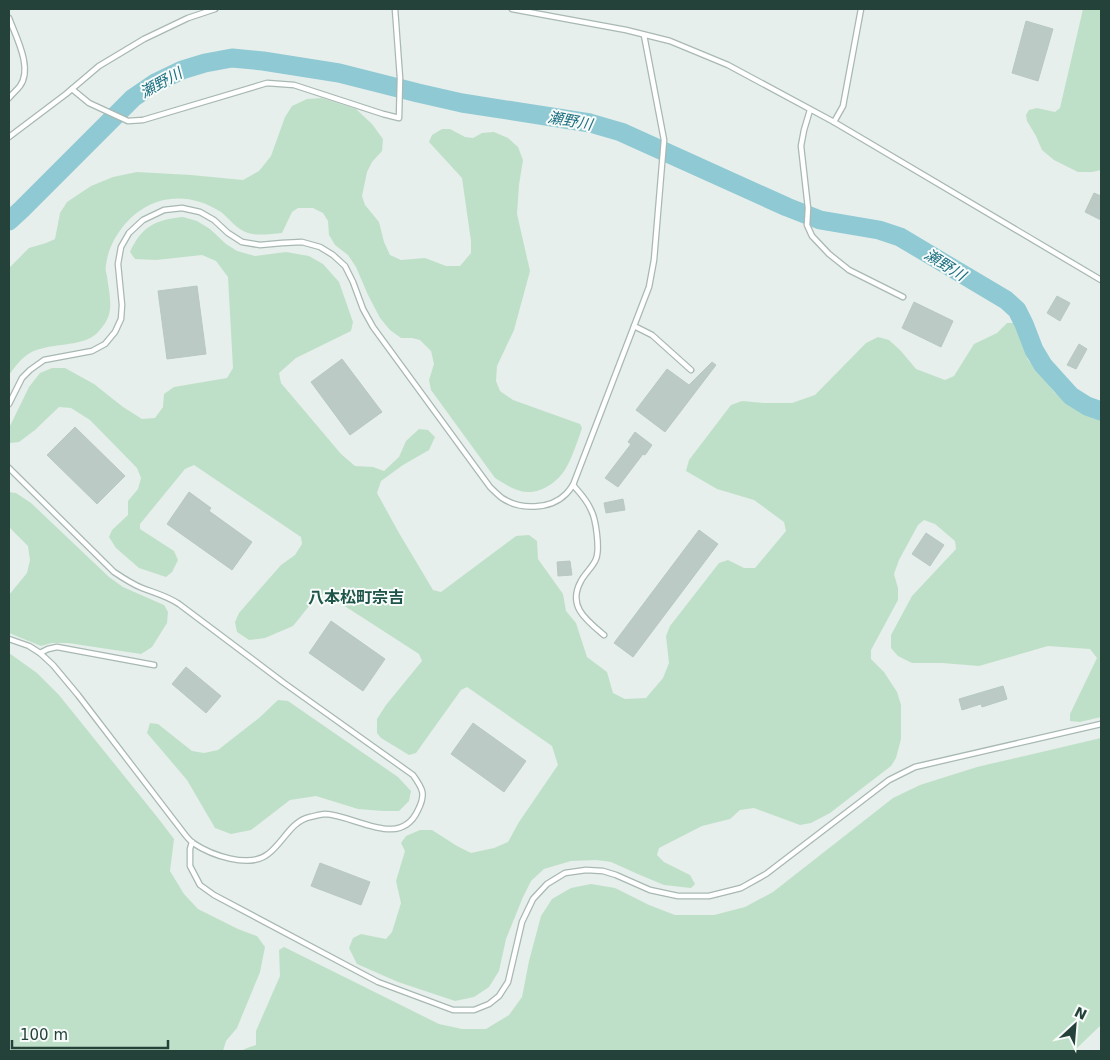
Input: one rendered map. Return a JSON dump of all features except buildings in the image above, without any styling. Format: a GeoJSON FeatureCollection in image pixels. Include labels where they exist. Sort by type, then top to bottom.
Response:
{"type":"FeatureCollection","features":[{"type":"Feature","properties":{"kind":"lane"},"geometry":{"type":"LineString","coordinates":[[9,137],[99,66],[144,39],[188,18],[215,9]]}},
{"type":"Feature","properties":{"kind":"lane"},"geometry":{"type":"LineString","coordinates":[[72,89],[89,104],[128,121],[143,120],[267,83],[294,85],[399,118],[400,78],[396,9]]}},
{"type":"Feature","properties":{"kind":"lane"},"geometry":{"type":"LineString","coordinates":[[512,9],[626,30],[670,41],[728,66],[834,122],[1101,280]]}},
{"type":"Feature","properties":{"kind":"lane"},"geometry":{"type":"LineString","coordinates":[[834,122],[843,106],[861,9]]}},
{"type":"Feature","properties":{"kind":"lane"},"geometry":{"type":"LineString","coordinates":[[9,18],[24,58],[25,71],[21,85],[9,98]]}},
{"type":"Feature","properties":{"kind":"lane"},"geometry":{"type":"LineString","coordinates":[[9,404],[22,378],[44,360],[92,351],[105,344],[115,332],[121,319],[122,305],[118,264],[121,247],[129,233],[143,220],[164,210],[182,208],[200,212],[214,220],[228,233],[242,242],[260,245],[302,242],[320,247],[333,255],[345,266],[363,309],[373,327],[490,487],[503,499],[521,506],[540,506],[555,502],[566,495],[573,485],[649,287],[654,260],[664,140],[644,35]]}},
{"type":"Feature","properties":{"kind":"lane"},"geometry":{"type":"LineString","coordinates":[[810,110],[801,146],[808,208],[807,225],[812,236],[829,254],[849,270],[903,297]]}},
{"type":"Feature","properties":{"kind":"lane"},"geometry":{"type":"LineString","coordinates":[[634,326],[652,335],[691,370]]}},
{"type":"Feature","properties":{"kind":"lane"},"geometry":{"type":"LineString","coordinates":[[9,468],[114,572],[126,581],[167,596],[180,604],[284,683],[413,775],[422,788],[423,798],[418,811],[412,820],[399,828],[386,830],[326,814],[308,817],[294,826],[268,855],[255,860],[224,857],[204,850],[192,842],[183,832],[53,665],[29,646],[9,639]]}},
{"type":"Feature","properties":{"kind":"lane"},"geometry":{"type":"LineString","coordinates":[[573,485],[586,500],[592,512],[598,546],[596,558],[591,569],[581,581],[577,593],[577,607],[587,620],[604,634]]}},
{"type":"Feature","properties":{"kind":"lane"},"geometry":{"type":"LineString","coordinates":[[40,653],[57,647],[154,665]]}},
{"type":"Feature","properties":{"kind":"lane"},"geometry":{"type":"LineString","coordinates":[[192,842],[190,866],[200,885],[214,895],[378,982],[453,1010],[474,1010],[489,1004],[499,996],[508,982],[522,922],[533,898],[547,884],[565,873],[586,870],[603,871],[650,890],[678,896],[709,896],[741,888],[766,874],[889,780],[915,767],[1101,724]]}},
{"type":"Feature","properties":{"kind":"green space"},"geometry":{"type":"Polygon","coordinates":[[[1083,9],[1101,9],[1101,170],[1092,172],[1078,172],[1054,160],[1042,150],[1027,121],[1026,115],[1029,110],[1037,108],[1055,112],[1060,108],[1083,9]]]}},
{"type":"Feature","properties":{"kind":"green space"},"geometry":{"type":"Polygon","coordinates":[[[322,98],[356,109],[372,124],[383,139],[382,151],[372,162],[367,172],[362,196],[365,205],[379,222],[384,242],[390,255],[401,260],[425,258],[446,266],[460,266],[471,253],[462,178],[429,142],[432,135],[442,129],[450,129],[465,137],[473,138],[482,133],[494,132],[508,138],[518,147],[523,160],[517,214],[530,271],[514,330],[497,366],[496,381],[500,391],[513,400],[580,424],[582,428],[568,464],[563,473],[550,485],[533,492],[523,492],[495,478],[431,390],[429,380],[434,364],[431,351],[420,340],[401,338],[390,330],[380,318],[356,267],[348,255],[335,245],[329,235],[328,221],[323,213],[313,208],[298,208],[292,212],[282,233],[260,235],[244,231],[221,212],[209,205],[196,201],[171,199],[158,201],[146,207],[125,224],[110,248],[106,267],[110,309],[107,321],[101,329],[85,340],[30,353],[21,360],[9,375],[9,268],[29,248],[55,239],[60,213],[67,202],[91,186],[113,177],[137,172],[243,180],[259,171],[271,156],[285,117],[292,106],[307,99],[322,98]]]}},
{"type":"Feature","properties":{"kind":"green space"},"geometry":{"type":"Polygon","coordinates":[[[183,217],[197,221],[210,229],[226,244],[237,251],[255,256],[286,252],[309,256],[323,264],[339,282],[353,322],[351,331],[296,358],[279,373],[281,383],[341,454],[355,466],[373,467],[384,471],[399,457],[406,441],[419,429],[428,430],[435,437],[429,450],[403,465],[381,481],[377,493],[433,590],[441,592],[516,536],[529,535],[537,541],[538,559],[563,594],[566,611],[576,623],[587,657],[607,672],[613,693],[625,699],[646,698],[663,678],[669,663],[666,636],[670,626],[719,563],[728,560],[744,568],[755,568],[786,531],[784,522],[754,500],[717,489],[686,471],[689,460],[731,405],[742,401],[792,403],[815,395],[866,343],[878,337],[889,340],[916,369],[945,380],[954,376],[974,344],[997,333],[1007,323],[1016,323],[1028,360],[1055,393],[1076,410],[1101,419],[1101,717],[1080,722],[1070,721],[1070,714],[1097,658],[1090,649],[1048,646],[979,666],[912,663],[898,656],[891,648],[891,635],[912,596],[956,549],[955,541],[935,524],[924,520],[918,525],[899,560],[894,574],[898,588],[898,600],[871,650],[871,659],[884,672],[897,692],[901,705],[901,739],[896,758],[891,766],[830,813],[811,823],[800,825],[754,808],[740,810],[730,819],[702,826],[659,848],[657,855],[664,862],[690,875],[695,884],[691,888],[664,885],[611,862],[596,860],[571,861],[544,869],[531,881],[523,897],[506,939],[499,971],[489,987],[474,997],[455,1001],[398,982],[357,964],[349,948],[353,938],[361,934],[386,939],[392,932],[401,903],[396,881],[405,851],[401,843],[406,836],[420,830],[432,830],[471,853],[494,848],[508,842],[519,822],[558,765],[552,746],[467,687],[461,690],[416,753],[409,755],[381,738],[377,733],[377,719],[422,661],[419,654],[326,594],[318,595],[293,626],[265,638],[249,640],[237,632],[235,622],[239,613],[281,565],[295,555],[302,544],[301,537],[194,465],[185,469],[140,524],[140,529],[174,551],[178,560],[172,572],[166,577],[139,568],[116,548],[109,537],[112,530],[128,515],[128,501],[138,489],[141,478],[137,468],[90,420],[71,408],[59,407],[35,430],[19,442],[9,442],[9,428],[29,387],[40,373],[52,368],[65,368],[94,384],[142,419],[155,418],[163,407],[164,394],[174,387],[227,378],[233,368],[228,277],[216,261],[202,255],[156,260],[135,259],[130,252],[139,236],[150,226],[165,220],[183,217]]]}},
{"type":"Feature","properties":{"kind":"green space"},"geometry":{"type":"Polygon","coordinates":[[[9,492],[16,493],[31,503],[109,577],[123,587],[164,605],[168,612],[167,623],[152,647],[141,654],[68,643],[52,643],[41,646],[9,633],[9,595],[27,573],[30,560],[28,546],[9,527],[9,492]]]}},
{"type":"Feature","properties":{"kind":"green space"},"geometry":{"type":"Polygon","coordinates":[[[9,653],[37,673],[59,695],[174,839],[170,871],[184,894],[198,909],[238,929],[257,936],[265,947],[260,972],[237,1028],[226,1041],[223,1051],[9,1051],[9,653]]]}},
{"type":"Feature","properties":{"kind":"green space"},"geometry":{"type":"Polygon","coordinates":[[[278,700],[288,701],[398,777],[411,791],[409,801],[399,811],[383,811],[358,809],[316,796],[290,800],[251,830],[231,834],[215,828],[187,780],[147,733],[150,723],[158,724],[192,751],[204,753],[218,750],[259,718],[278,700]]]}},
{"type":"Feature","properties":{"kind":"green space"},"geometry":{"type":"Polygon","coordinates":[[[1101,738],[1101,1025],[1077,1048],[1071,1051],[241,1051],[256,1045],[256,1031],[280,976],[279,950],[284,947],[439,1024],[462,1029],[486,1029],[509,1015],[522,997],[541,916],[552,899],[571,888],[591,884],[615,888],[649,905],[675,915],[714,915],[745,907],[773,892],[893,798],[920,785],[977,767],[1101,738]]]}},
{"type":"Feature","properties":{"kind":"waterway","name":"瀬野川"},"geometry":{"type":"LineString","coordinates":[[9,221],[133,98],[155,83],[182,70],[232,58],[339,73],[462,103],[590,123],[621,132],[820,220],[879,230],[900,237],[1006,300],[1017,310],[1034,350],[1043,365],[1071,396],[1087,406],[1101,411]]}},
{"type":"Feature","properties":{"kind":"district","name":"八本松町宗吉"},"geometry":{"type":"Point","coordinates":[356,597]}}]}
